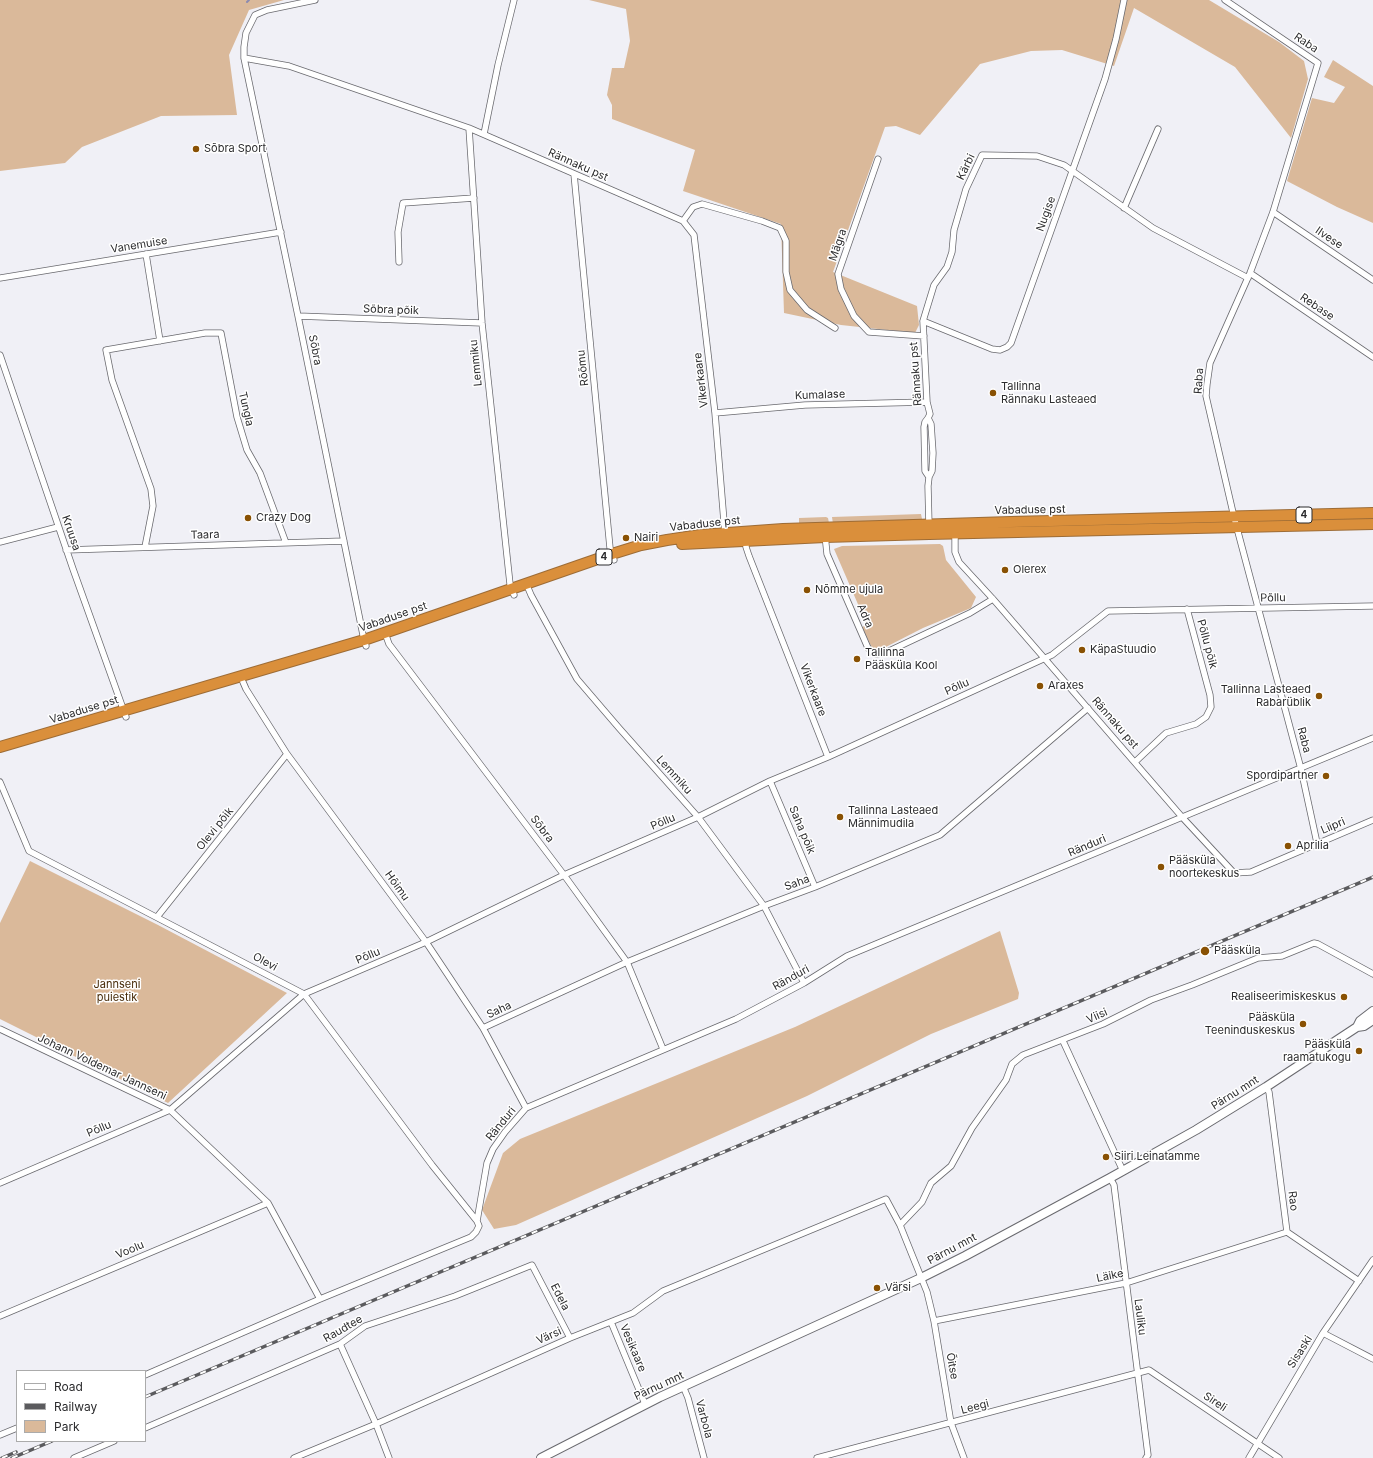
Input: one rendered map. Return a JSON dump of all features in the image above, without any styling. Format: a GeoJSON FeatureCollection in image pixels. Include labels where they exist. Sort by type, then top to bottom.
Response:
{"type":"FeatureCollection","features":[{"type":"Feature","properties":{"kind":"highway","name":"Vabaduse pst"},"geometry":{"type":"LineString","coordinates":[[1236,522],[1373,513]]}},
{"type":"Feature","properties":{"kind":"highway","name":"Vabaduse pst"},"geometry":{"type":"LineString","coordinates":[[0,747],[243,682],[386,636],[613,557],[686,543],[726,537],[955,528],[1236,522],[1373,524]]}},
{"type":"Feature","properties":{"kind":"highway","name":"Vabaduse pst"},"geometry":{"type":"LineString","coordinates":[[726,537],[746,540],[824,533]]}},
{"type":"Feature","properties":{"kind":"highway","name":"Vabaduse pst"},"geometry":{"type":"LineString","coordinates":[[0,754],[125,714],[365,643]]}},
{"type":"Feature","properties":{"kind":"main road","name":"Pärnu mnt"},"geometry":{"type":"LineString","coordinates":[[1357,1028],[1360,1021],[1373,1011]]}},
{"type":"Feature","properties":{"kind":"main road","name":"Pärnu mnt"},"geometry":{"type":"LineString","coordinates":[[541,1458],[683,1386],[921,1278],[1110,1178],[1196,1130],[1357,1028],[1364,1026],[1373,1020]]}},
{"type":"Feature","properties":{"kind":"street"},"geometry":{"type":"LineString","coordinates":[[244,58],[246,33],[255,16],[267,10],[315,0]]}},
{"type":"Feature","properties":{"kind":"street"},"geometry":{"type":"LineString","coordinates":[[484,134],[498,65],[514,0]]}},
{"type":"Feature","properties":{"kind":"street","name":"Nugise"},"geometry":{"type":"LineString","coordinates":[[923,321],[992,349],[1000,350],[1007,347],[1011,343],[1105,79],[1116,39],[1124,0]]}},
{"type":"Feature","properties":{"kind":"street","name":"Raba"},"geometry":{"type":"LineString","coordinates":[[1225,0],[1318,63],[1273,212],[1249,275],[1210,363],[1206,384],[1206,396],[1236,522],[1301,769],[1317,843]]}},
{"type":"Feature","properties":{"kind":"street","name":"Rännaku pst"},"geometry":{"type":"LineString","coordinates":[[244,58],[289,66],[469,128],[683,221]]}},
{"type":"Feature","properties":{"kind":"street","name":"Sõbra"},"geometry":{"type":"LineString","coordinates":[[244,58],[365,643]]}},
{"type":"Feature","properties":{"kind":"street","name":"Lemmiku"},"geometry":{"type":"LineString","coordinates":[[469,128],[482,323],[513,592]]}},
{"type":"Feature","properties":{"kind":"street"},"geometry":{"type":"LineString","coordinates":[[1124,208],[1158,129]]}},
{"type":"Feature","properties":{"kind":"street","name":"Kärbi"},"geometry":{"type":"LineString","coordinates":[[924,336],[923,321],[934,285],[947,267],[952,252],[954,230],[966,189],[982,155],[985,154],[1037,156],[1059,163],[1072,170],[1153,228],[1249,275]]}},
{"type":"Feature","properties":{"kind":"street","name":"Mägra"},"geometry":{"type":"LineString","coordinates":[[869,332],[854,316],[841,289],[838,274],[878,158]]}},
{"type":"Feature","properties":{"kind":"street","name":"Rõõmu"},"geometry":{"type":"LineString","coordinates":[[574,174],[610,548],[613,557]]}},
{"type":"Feature","properties":{"kind":"street"},"geometry":{"type":"LineString","coordinates":[[399,262],[398,232],[403,203],[474,198]]}},
{"type":"Feature","properties":{"kind":"street"},"geometry":{"type":"LineString","coordinates":[[683,221],[693,207],[702,204],[762,221],[780,228],[786,241],[786,272],[790,290],[807,310],[835,328]]}},
{"type":"Feature","properties":{"kind":"street","name":"Ilvese"},"geometry":{"type":"LineString","coordinates":[[1273,212],[1373,280]]}},
{"type":"Feature","properties":{"kind":"street","name":"Vikerkaare"},"geometry":{"type":"LineString","coordinates":[[683,221],[694,235],[715,413],[726,537]]}},
{"type":"Feature","properties":{"kind":"street","name":"Vanemuise"},"geometry":{"type":"LineString","coordinates":[[0,278],[281,232]]}},
{"type":"Feature","properties":{"kind":"street"},"geometry":{"type":"LineString","coordinates":[[146,254],[160,341]]}},
{"type":"Feature","properties":{"kind":"street","name":"Rebase"},"geometry":{"type":"LineString","coordinates":[[1249,275],[1373,357]]}},
{"type":"Feature","properties":{"kind":"street","name":"Sõbra põik"},"geometry":{"type":"LineString","coordinates":[[298,316],[482,323]]}},
{"type":"Feature","properties":{"kind":"street","name":"Rännaku pst"},"geometry":{"type":"LineString","coordinates":[[869,332],[924,336],[927,402],[930,414],[924,427],[925,471],[929,477],[929,529]]}},
{"type":"Feature","properties":{"kind":"street","name":"Tungla"},"geometry":{"type":"LineString","coordinates":[[144,547],[153,506],[151,489],[112,380],[106,350],[205,333],[221,333],[237,417],[247,450],[260,473],[286,543]]}},
{"type":"Feature","properties":{"kind":"street","name":"Kruusa"},"geometry":{"type":"LineString","coordinates":[[0,355],[66,550],[125,714]]}},
{"type":"Feature","properties":{"kind":"street","name":"Kumalase"},"geometry":{"type":"LineString","coordinates":[[715,413],[805,405],[927,402]]}},
{"type":"Feature","properties":{"kind":"street"},"geometry":{"type":"LineString","coordinates":[[0,542],[58,527]]}},
{"type":"Feature","properties":{"kind":"street","name":"Rännaku pst"},"geometry":{"type":"LineString","coordinates":[[955,528],[955,552],[959,562],[993,599],[1182,817],[1234,873]]}},
{"type":"Feature","properties":{"kind":"street","name":"Adra"},"geometry":{"type":"LineString","coordinates":[[824,533],[827,554],[868,648],[872,653],[877,654],[887,652],[984,606],[993,599]]}},
{"type":"Feature","properties":{"kind":"street","name":"Vikerkaare"},"geometry":{"type":"LineString","coordinates":[[746,540],[746,547],[749,556],[828,757]]}},
{"type":"Feature","properties":{"kind":"street","name":"Taara"},"geometry":{"type":"LineString","coordinates":[[66,550],[344,541]]}},
{"type":"Feature","properties":{"kind":"street","name":"Lemmiku"},"geometry":{"type":"LineString","coordinates":[[528,587],[577,679],[698,817],[764,906],[804,984]]}},
{"type":"Feature","properties":{"kind":"street","name":"Põllu"},"geometry":{"type":"LineString","coordinates":[[0,1183],[170,1110],[304,994],[426,942],[564,875],[698,817],[770,781],[828,757],[1045,659],[1108,611],[1373,606]]}},
{"type":"Feature","properties":{"kind":"street","name":"Põllu põik"},"geometry":{"type":"LineString","coordinates":[[1135,762],[1166,733],[1196,724],[1206,717],[1211,707],[1210,695],[1187,609]]}},
{"type":"Feature","properties":{"kind":"street","name":"Sõbra"},"geometry":{"type":"LineString","coordinates":[[386,636],[627,962],[663,1049]]}},
{"type":"Feature","properties":{"kind":"street","name":"Hõimu"},"geometry":{"type":"LineString","coordinates":[[243,682],[287,754],[426,942],[483,1028],[526,1108]]}},
{"type":"Feature","properties":{"kind":"street","name":"Saha"},"geometry":{"type":"LineString","coordinates":[[483,1028],[627,962],[940,835],[1088,708]]}},
{"type":"Feature","properties":{"kind":"street"},"geometry":{"type":"LineString","coordinates":[[1182,817],[1373,738]]}},
{"type":"Feature","properties":{"kind":"street","name":"Olevi põik"},"geometry":{"type":"LineString","coordinates":[[157,917],[287,754]]}},
{"type":"Feature","properties":{"kind":"street","name":"Saha põik"},"geometry":{"type":"LineString","coordinates":[[770,781],[815,887]]}},
{"type":"Feature","properties":{"kind":"street","name":"Olevi"},"geometry":{"type":"LineString","coordinates":[[0,782],[29,851],[304,994],[432,1165],[477,1221]]}},
{"type":"Feature","properties":{"kind":"street","name":"Ränduri"},"geometry":{"type":"LineString","coordinates":[[477,1221],[487,1163],[493,1149],[505,1132],[526,1108],[736,1019],[804,984],[847,956],[1182,817]]}},
{"type":"Feature","properties":{"kind":"street","name":"Liipri"},"geometry":{"type":"LineString","coordinates":[[1234,873],[1251,872],[1373,820]]}},
{"type":"Feature","properties":{"kind":"street","name":"Viisi"},"geometry":{"type":"LineString","coordinates":[[900,1225],[922,1202],[931,1183],[951,1166],[972,1128],[1006,1080],[1012,1064],[1023,1055],[1103,1024],[1151,1000],[1192,985],[1236,966],[1258,958],[1282,956],[1314,943],[1373,974]]}},
{"type":"Feature","properties":{"kind":"street","name":"Johann Voldemar Jannseni"},"geometry":{"type":"LineString","coordinates":[[0,1029],[170,1110],[268,1203],[320,1299]]}},
{"type":"Feature","properties":{"kind":"street"},"geometry":{"type":"LineString","coordinates":[[0,1035],[6,1032]]}},
{"type":"Feature","properties":{"kind":"street"},"geometry":{"type":"LineString","coordinates":[[1062,1041],[1123,1171]]}},
{"type":"Feature","properties":{"kind":"street","name":"Rao"},"geometry":{"type":"LineString","coordinates":[[1266,1087],[1269,1092],[1287,1232]]}},
{"type":"Feature","properties":{"kind":"street","name":"Lauliku"},"geometry":{"type":"LineString","coordinates":[[1110,1178],[1114,1185],[1148,1455],[1146,1458]]}},
{"type":"Feature","properties":{"kind":"street","name":"Värsi"},"geometry":{"type":"LineString","coordinates":[[294,1458],[376,1424],[570,1338],[633,1313],[663,1291],[886,1200],[900,1225],[921,1278]]}},
{"type":"Feature","properties":{"kind":"street","name":"Voolu"},"geometry":{"type":"LineString","coordinates":[[0,1316],[268,1203]]}},
{"type":"Feature","properties":{"kind":"street"},"geometry":{"type":"LineString","coordinates":[[146,1375],[320,1299],[471,1237],[479,1226],[477,1221]]}},
{"type":"Feature","properties":{"kind":"street"},"geometry":{"type":"LineString","coordinates":[[1287,1232],[1359,1281]]}},
{"type":"Feature","properties":{"kind":"street","name":"Läike"},"geometry":{"type":"LineString","coordinates":[[934,1321],[1126,1283],[1287,1232]]}},
{"type":"Feature","properties":{"kind":"street","name":"Sisaski"},"geometry":{"type":"LineString","coordinates":[[1249,1458],[1291,1385],[1373,1260]]}},
{"type":"Feature","properties":{"kind":"street","name":"Edela"},"geometry":{"type":"LineString","coordinates":[[532,1265],[570,1338]]}},
{"type":"Feature","properties":{"kind":"street","name":"Raudtee"},"geometry":{"type":"LineString","coordinates":[[146,1428],[340,1344],[365,1326],[454,1296],[532,1265]]}},
{"type":"Feature","properties":{"kind":"street","name":"Õitse"},"geometry":{"type":"LineString","coordinates":[[921,1278],[927,1292],[934,1321],[951,1424],[964,1458]]}},
{"type":"Feature","properties":{"kind":"street","name":"Vesikaare"},"geometry":{"type":"LineString","coordinates":[[611,1322],[645,1404]]}},
{"type":"Feature","properties":{"kind":"street"},"geometry":{"type":"LineString","coordinates":[[1324,1333],[1373,1359]]}},
{"type":"Feature","properties":{"kind":"street"},"geometry":{"type":"LineString","coordinates":[[340,1344],[376,1424],[389,1458]]}},
{"type":"Feature","properties":{"kind":"street","name":"Sireli"},"geometry":{"type":"LineString","coordinates":[[1137,1372],[1149,1370],[1279,1458]]}},
{"type":"Feature","properties":{"kind":"street","name":"Leegi"},"geometry":{"type":"LineString","coordinates":[[817,1458],[951,1424],[1137,1372]]}},
{"type":"Feature","properties":{"kind":"street","name":"Varbola"},"geometry":{"type":"LineString","coordinates":[[683,1386],[688,1398],[704,1458]]}},
{"type":"Feature","properties":{"kind":"street"},"geometry":{"type":"LineString","coordinates":[[0,1435],[16,1428]]}},
{"type":"Feature","properties":{"kind":"street"},"geometry":{"type":"LineString","coordinates":[[74,1458],[112,1442]]}},
{"type":"Feature","properties":{"kind":"green space"},"geometry":{"type":"Polygon","coordinates":[[[0,0],[284,0],[249,10],[229,55],[237,115],[161,116],[82,147],[65,163],[0,171],[0,0]]]}},
{"type":"Feature","properties":{"kind":"green space"},"geometry":{"type":"Polygon","coordinates":[[[589,0],[1209,0],[1279,42],[1304,61],[1308,79],[1291,138],[1235,67],[1134,8],[1114,66],[1062,50],[1031,51],[980,64],[920,135],[896,126],[885,127],[833,272],[917,306],[919,325],[915,333],[841,325],[784,313],[781,224],[683,191],[695,150],[612,119],[612,105],[607,95],[612,68],[624,68],[630,41],[626,9],[589,0]]]}},
{"type":"Feature","properties":{"kind":"green space"},"geometry":{"type":"Polygon","coordinates":[[[1333,60],[1373,86],[1373,223],[1337,207],[1287,181],[1312,98],[1334,103],[1345,87],[1324,77],[1333,60]]]}},
{"type":"Feature","properties":{"kind":"green space"},"geometry":{"type":"Polygon","coordinates":[[[921,514],[922,519],[919,520],[833,524],[832,517],[921,514]]]}},
{"type":"Feature","properties":{"kind":"green space"},"geometry":{"type":"Polygon","coordinates":[[[799,518],[828,518],[829,523],[799,524],[799,518]]]}},
{"type":"Feature","properties":{"kind":"green space"},"geometry":{"type":"Polygon","coordinates":[[[940,544],[943,546],[946,560],[976,597],[971,608],[923,628],[878,651],[872,648],[862,627],[867,625],[834,549],[842,546],[940,544]]]}},
{"type":"Feature","properties":{"kind":"green space","name":"Jannseni puiestik"},"geometry":{"type":"Polygon","coordinates":[[[30,861],[158,925],[287,993],[168,1103],[0,1019],[0,923],[30,861]]]}},
{"type":"Feature","properties":{"kind":"green space"},"geometry":{"type":"Polygon","coordinates":[[[1000,931],[1019,993],[1018,999],[931,1034],[807,1096],[516,1225],[494,1229],[482,1210],[503,1153],[520,1139],[795,1027],[1000,931]]]}},
{"type":"Feature","properties":{"kind":"railway"},"geometry":{"type":"LineString","coordinates":[[146,1397],[1373,877]]}},
{"type":"Feature","properties":{"kind":"railway"},"geometry":{"type":"LineString","coordinates":[[12,1458],[50,1442]]}},
{"type":"Feature","properties":{"kind":"railway"},"geometry":{"type":"LineString","coordinates":[[2,1458],[16,1452]]}},
{"type":"Feature","properties":{"kind":"place","name":"Sõbra Sport"},"geometry":{"type":"Point","coordinates":[196,149]}},
{"type":"Feature","properties":{"kind":"place","name":"Tallinna Rännaku Lasteaed"},"geometry":{"type":"Point","coordinates":[993,393]}},
{"type":"Feature","properties":{"kind":"place","name":"Crazy Dog"},"geometry":{"type":"Point","coordinates":[248,518]}},
{"type":"Feature","properties":{"kind":"place","name":"Nairi"},"geometry":{"type":"Point","coordinates":[626,538]}},
{"type":"Feature","properties":{"kind":"place","name":"Olerex"},"geometry":{"type":"Point","coordinates":[1005,570]}},
{"type":"Feature","properties":{"kind":"place","name":"Nõmme ujula"},"geometry":{"type":"Point","coordinates":[807,590]}},
{"type":"Feature","properties":{"kind":"place","name":"KäpaStuudio"},"geometry":{"type":"Point","coordinates":[1082,650]}},
{"type":"Feature","properties":{"kind":"place","name":"Tallinna Pääsküla Kool"},"geometry":{"type":"Point","coordinates":[857,659]}},
{"type":"Feature","properties":{"kind":"place","name":"Araxes"},"geometry":{"type":"Point","coordinates":[1040,686]}},
{"type":"Feature","properties":{"kind":"place","name":"Tallinna Lasteaed Rabarüblik"},"geometry":{"type":"Point","coordinates":[1319,696]}},
{"type":"Feature","properties":{"kind":"place","name":"Spordipartner"},"geometry":{"type":"Point","coordinates":[1326,776]}},
{"type":"Feature","properties":{"kind":"place","name":"Tallinna Lasteaed Männimudila"},"geometry":{"type":"Point","coordinates":[840,817]}},
{"type":"Feature","properties":{"kind":"place","name":"Aprilia"},"geometry":{"type":"Point","coordinates":[1288,846]}},
{"type":"Feature","properties":{"kind":"place","name":"Pääsküla noortekeskus"},"geometry":{"type":"Point","coordinates":[1161,867]}},
{"type":"Feature","properties":{"kind":"place","name":"Pääsküla"},"geometry":{"type":"Point","coordinates":[1205,951]}},
{"type":"Feature","properties":{"kind":"place","name":"Realiseerimiskeskus"},"geometry":{"type":"Point","coordinates":[1344,997]}},
{"type":"Feature","properties":{"kind":"place","name":"Pääsküla Teeninduskeskus"},"geometry":{"type":"Point","coordinates":[1303,1024]}},
{"type":"Feature","properties":{"kind":"place","name":"Pääsküla raamatukogu"},"geometry":{"type":"Point","coordinates":[1359,1051]}},
{"type":"Feature","properties":{"kind":"place","name":"Siiri Leinatamme"},"geometry":{"type":"Point","coordinates":[1106,1157]}},
{"type":"Feature","properties":{"kind":"place","name":"Värsi"},"geometry":{"type":"Point","coordinates":[877,1288]}}]}
